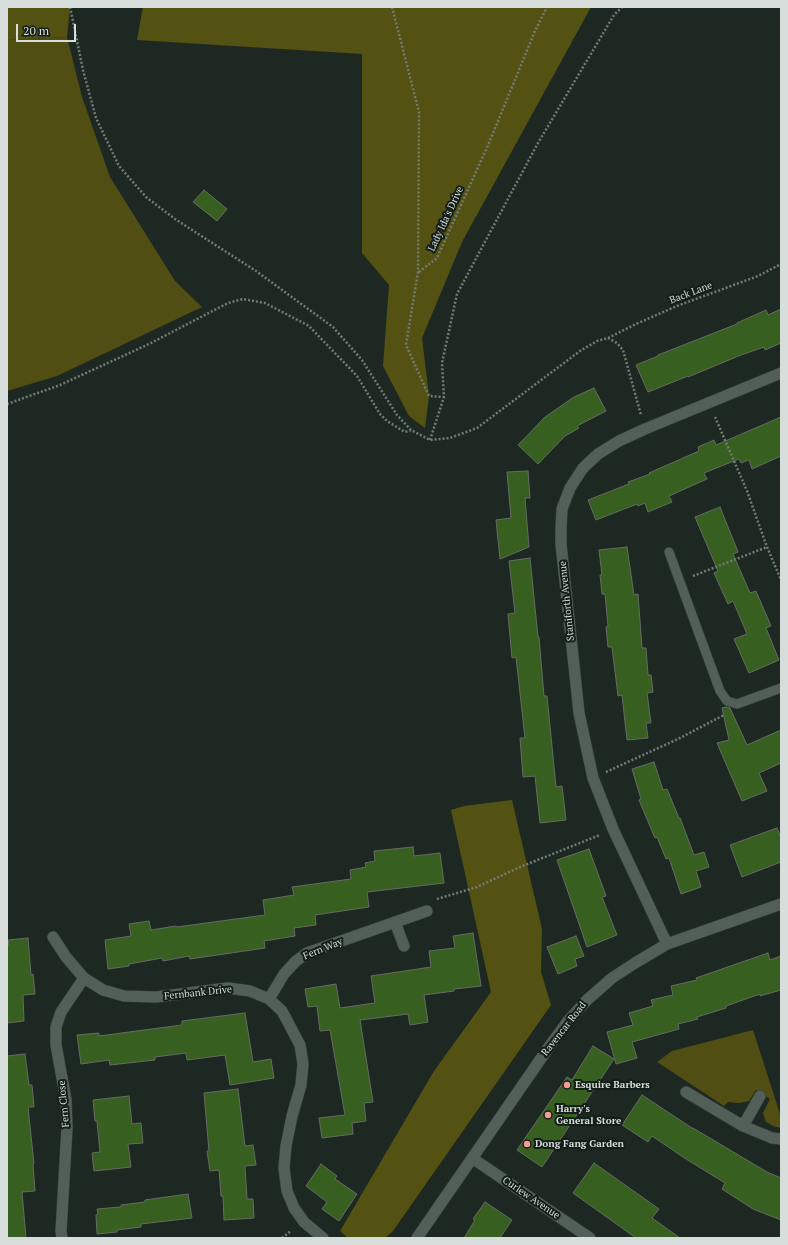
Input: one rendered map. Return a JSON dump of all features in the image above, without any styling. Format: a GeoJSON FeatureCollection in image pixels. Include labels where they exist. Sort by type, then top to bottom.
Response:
{"type":"FeatureCollection","features":[{"type":"Feature","properties":{"kind":"street","name":"Staniforth Avenue"},"geometry":{"type":"LineString","coordinates":[[667,944],[613,829],[593,778],[579,713],[561,544],[562,510],[570,488],[583,468],[598,454],[619,441],[645,428],[781,373]]}},
{"type":"Feature","properties":{"kind":"street","name":"Ravencar Road"},"geometry":{"type":"LineString","coordinates":[[417,1238],[551,1044],[568,1021],[587,1000],[612,978],[667,944],[696,932],[781,904]]}},
{"type":"Feature","properties":{"kind":"street","name":"Fern Way"},"geometry":{"type":"LineString","coordinates":[[269,999],[284,974],[296,961],[307,953],[427,911]]}},
{"type":"Feature","properties":{"kind":"street"},"geometry":{"type":"LineString","coordinates":[[396,922],[404,946]]}},
{"type":"Feature","properties":{"kind":"street","name":"Fernbank Drive"},"geometry":{"type":"LineString","coordinates":[[53,936],[66,958],[84,978],[103,990],[124,996],[156,997],[228,988],[250,991],[269,999],[282,1011],[300,1045],[304,1064],[301,1085],[292,1116],[286,1146],[284,1168],[287,1191],[294,1208],[304,1222],[323,1238]]}},
{"type":"Feature","properties":{"kind":"street","name":"Fern Close"},"geometry":{"type":"LineString","coordinates":[[62,1238],[61,1231],[67,1128],[66,1100],[56,1045],[56,1027],[61,1012],[84,978]]}},
{"type":"Feature","properties":{"kind":"street"},"geometry":{"type":"LineString","coordinates":[[686,1092],[743,1126],[772,1138],[781,1139]]}},
{"type":"Feature","properties":{"kind":"street"},"geometry":{"type":"LineString","coordinates":[[743,1126],[760,1096]]}},
{"type":"Feature","properties":{"kind":"street","name":"Curlew Avenue"},"geometry":{"type":"LineString","coordinates":[[472,1158],[590,1238]]}},
{"type":"Feature","properties":{"kind":"lane"},"geometry":{"type":"LineString","coordinates":[[669,552],[720,691],[727,701],[737,704],[781,688]]}},
{"type":"Feature","properties":{"kind":"path"},"geometry":{"type":"LineString","coordinates":[[70,7],[83,70],[96,118],[119,166],[146,197],[175,219],[256,271],[333,327],[362,360],[397,415],[411,430],[430,440],[444,397],[442,363],[457,294],[538,143],[614,15],[622,7]]}},
{"type":"Feature","properties":{"kind":"path","name":"Lady Ida's Drive"},"geometry":{"type":"LineString","coordinates":[[392,7],[419,112],[418,272]]}},
{"type":"Feature","properties":{"kind":"path","name":"Lady Ida's Drive"},"geometry":{"type":"LineString","coordinates":[[418,272],[437,258],[489,143],[535,31],[547,7]]}},
{"type":"Feature","properties":{"kind":"path","name":"Back Lane"},"geometry":{"type":"LineString","coordinates":[[430,440],[450,438],[477,428],[580,350],[597,341],[608,338],[677,306],[758,276],[781,264]]}},
{"type":"Feature","properties":{"kind":"path"},"geometry":{"type":"LineString","coordinates":[[418,272],[406,346],[429,396],[444,397]]}},
{"type":"Feature","properties":{"kind":"path"},"geometry":{"type":"LineString","coordinates":[[7,404],[60,385],[150,344],[228,303],[243,299],[265,304],[309,326],[357,376],[380,414],[387,421],[405,432],[411,430]]}},
{"type":"Feature","properties":{"kind":"path"},"geometry":{"type":"LineString","coordinates":[[608,338],[617,343],[623,350],[645,428]]}},
{"type":"Feature","properties":{"kind":"path"},"geometry":{"type":"LineString","coordinates":[[709,403],[748,491],[767,547],[781,580]]}},
{"type":"Feature","properties":{"kind":"path"},"geometry":{"type":"LineString","coordinates":[[680,582],[767,547]]}},
{"type":"Feature","properties":{"kind":"path"},"geometry":{"type":"LineString","coordinates":[[593,778],[678,739],[726,714],[737,704]]}},
{"type":"Feature","properties":{"kind":"path"},"geometry":{"type":"LineString","coordinates":[[427,911],[434,900],[476,887],[520,867],[613,829]]}},
{"type":"Feature","properties":{"kind":"shaded area"},"geometry":{"type":"Polygon","coordinates":[[[7,7],[70,7],[67,37],[7,40],[7,7]]]}},
{"type":"Feature","properties":{"kind":"shaded area"},"geometry":{"type":"Polygon","coordinates":[[[143,7],[591,7],[462,242],[422,338],[429,396],[425,428],[409,416],[383,366],[389,285],[362,253],[362,54],[137,40],[143,7]]]}},
{"type":"Feature","properties":{"kind":"shaded area"},"geometry":{"type":"Polygon","coordinates":[[[67,37],[82,97],[110,177],[175,281],[202,307],[57,376],[7,391],[7,40],[67,37]]]}},
{"type":"Feature","properties":{"kind":"shaded area"},"geometry":{"type":"Polygon","coordinates":[[[512,800],[542,929],[541,972],[551,1005],[393,1231],[385,1238],[348,1238],[340,1231],[434,1071],[491,992],[451,810],[464,806],[512,800]]]}},
{"type":"Feature","properties":{"kind":"shaded area"},"geometry":{"type":"Polygon","coordinates":[[[753,1030],[781,1117],[781,1128],[766,1122],[763,1113],[770,1099],[756,1090],[749,1101],[739,1103],[728,1102],[724,1106],[657,1062],[672,1051],[753,1030]]]}},
{"type":"Feature","properties":{"kind":"building"},"geometry":{"type":"Polygon","coordinates":[[[204,190],[227,209],[217,221],[193,202],[204,190]]]}},
{"type":"Feature","properties":{"kind":"building"},"geometry":{"type":"Polygon","coordinates":[[[781,309],[781,343],[765,350],[764,347],[741,355],[648,392],[636,365],[737,324],[766,310],[768,315],[781,309]]]}},
{"type":"Feature","properties":{"kind":"building"},"geometry":{"type":"Polygon","coordinates":[[[594,388],[606,411],[577,426],[579,428],[565,436],[538,464],[518,445],[545,417],[574,397],[594,388]]]}},
{"type":"Feature","properties":{"kind":"building"},"geometry":{"type":"Polygon","coordinates":[[[781,417],[781,456],[752,469],[749,460],[741,463],[739,459],[704,473],[707,479],[669,496],[672,502],[648,512],[645,503],[638,506],[637,504],[596,520],[588,500],[629,484],[628,482],[650,474],[649,473],[699,451],[698,447],[714,440],[716,445],[781,417]]]}},
{"type":"Feature","properties":{"kind":"building"},"geometry":{"type":"Polygon","coordinates":[[[528,471],[530,498],[525,498],[529,547],[500,559],[496,520],[511,518],[507,472],[528,471]]]}},
{"type":"Feature","properties":{"kind":"building"},"geometry":{"type":"Polygon","coordinates":[[[720,507],[738,552],[733,554],[750,593],[756,591],[771,626],[766,628],[779,660],[749,673],[734,639],[747,634],[733,601],[728,604],[714,573],[718,571],[695,517],[720,507]]]}},
{"type":"Feature","properties":{"kind":"building"},"geometry":{"type":"Polygon","coordinates":[[[627,547],[634,595],[638,594],[642,648],[646,648],[648,675],[651,675],[653,692],[647,693],[651,723],[646,723],[648,738],[627,740],[622,695],[618,696],[612,647],[608,647],[606,627],[608,626],[605,594],[602,594],[600,575],[602,575],[599,550],[627,547]]]}},
{"type":"Feature","properties":{"kind":"building"},"geometry":{"type":"Polygon","coordinates":[[[530,558],[544,696],[547,696],[556,787],[562,786],[566,820],[540,823],[535,776],[523,777],[520,738],[525,738],[516,657],[512,658],[508,614],[515,613],[509,561],[530,558]]]}},
{"type":"Feature","properties":{"kind":"building"},"geometry":{"type":"Polygon","coordinates":[[[722,708],[730,708],[747,745],[781,730],[781,763],[759,773],[767,791],[742,801],[717,743],[729,740],[722,708]]]}},
{"type":"Feature","properties":{"kind":"building"},"geometry":{"type":"Polygon","coordinates":[[[654,762],[663,790],[667,789],[694,855],[704,852],[709,867],[696,871],[701,887],[681,894],[669,858],[666,859],[657,837],[655,838],[639,800],[641,799],[632,769],[654,762]]]}},
{"type":"Feature","properties":{"kind":"building"},"geometry":{"type":"Polygon","coordinates":[[[777,828],[781,838],[781,862],[742,877],[730,845],[777,828]]]}},
{"type":"Feature","properties":{"kind":"building"},"geometry":{"type":"Polygon","coordinates":[[[413,847],[414,856],[440,853],[444,883],[367,892],[369,907],[315,915],[316,925],[294,928],[295,936],[264,941],[265,948],[190,959],[189,956],[163,961],[162,958],[129,964],[129,966],[108,969],[105,940],[131,936],[129,924],[149,921],[151,930],[265,915],[263,900],[294,895],[292,887],[351,879],[350,870],[366,867],[365,863],[375,861],[374,851],[413,847]]]}},
{"type":"Feature","properties":{"kind":"building"},"geometry":{"type":"Polygon","coordinates":[[[589,849],[606,896],[602,897],[617,935],[587,947],[557,860],[589,849]]]}},
{"type":"Feature","properties":{"kind":"building"},"geometry":{"type":"Polygon","coordinates":[[[473,933],[481,986],[454,989],[454,991],[424,995],[428,1022],[410,1025],[408,1014],[360,1020],[373,1102],[364,1103],[366,1121],[352,1123],[353,1134],[322,1138],[319,1118],[345,1115],[330,1030],[320,1031],[317,1006],[308,1007],[305,989],[336,984],[340,1008],[375,1003],[371,976],[431,967],[429,951],[455,948],[453,936],[473,933]]]}},
{"type":"Feature","properties":{"kind":"building"},"geometry":{"type":"Polygon","coordinates":[[[576,936],[584,956],[575,959],[577,966],[558,974],[547,947],[576,936]]]}},
{"type":"Feature","properties":{"kind":"building"},"geometry":{"type":"Polygon","coordinates":[[[28,938],[31,975],[33,974],[35,994],[23,995],[24,1021],[7,1023],[8,940],[28,938]]]}},
{"type":"Feature","properties":{"kind":"building"},"geometry":{"type":"Polygon","coordinates":[[[768,953],[770,960],[781,956],[781,990],[760,996],[760,994],[726,1006],[726,1008],[697,1017],[698,1019],[678,1024],[679,1029],[632,1042],[637,1058],[616,1064],[607,1032],[633,1025],[629,1013],[653,1006],[651,1000],[673,995],[671,986],[697,980],[696,978],[768,953]]]}},
{"type":"Feature","properties":{"kind":"building"},"geometry":{"type":"Polygon","coordinates":[[[245,1013],[253,1062],[271,1059],[274,1078],[230,1085],[225,1055],[187,1060],[186,1053],[155,1057],[155,1060],[110,1065],[109,1060],[81,1064],[77,1035],[99,1033],[99,1036],[182,1025],[182,1021],[245,1013]]]}},
{"type":"Feature","properties":{"kind":"building"},"geometry":{"type":"Polygon","coordinates":[[[593,1046],[614,1059],[542,1167],[517,1150],[567,1077],[572,1080],[593,1046]]]}},
{"type":"Feature","properties":{"kind":"building"},"geometry":{"type":"Polygon","coordinates":[[[25,1054],[29,1085],[32,1085],[34,1107],[28,1107],[34,1164],[35,1191],[22,1192],[26,1238],[7,1238],[7,1056],[25,1054]]]}},
{"type":"Feature","properties":{"kind":"building"},"geometry":{"type":"Polygon","coordinates":[[[238,1089],[245,1146],[253,1145],[256,1165],[245,1166],[247,1199],[253,1199],[254,1218],[224,1220],[223,1196],[221,1196],[219,1170],[210,1171],[207,1151],[209,1151],[204,1093],[238,1089]]]}},
{"type":"Feature","properties":{"kind":"building"},"geometry":{"type":"Polygon","coordinates":[[[642,1095],[692,1128],[767,1172],[781,1178],[781,1220],[753,1209],[722,1189],[725,1183],[652,1136],[648,1142],[622,1125],[642,1095]]]}},
{"type":"Feature","properties":{"kind":"building"},"geometry":{"type":"Polygon","coordinates":[[[129,1096],[132,1124],[141,1123],[143,1143],[128,1144],[131,1167],[94,1171],[92,1153],[100,1152],[93,1100],[129,1096]]]}},
{"type":"Feature","properties":{"kind":"building"},"geometry":{"type":"Polygon","coordinates":[[[594,1163],[659,1209],[652,1218],[680,1238],[636,1238],[573,1193],[594,1163]]]}},
{"type":"Feature","properties":{"kind":"building"},"geometry":{"type":"Polygon","coordinates":[[[321,1164],[337,1176],[335,1179],[357,1194],[339,1221],[322,1209],[327,1202],[306,1186],[321,1164]]]}},
{"type":"Feature","properties":{"kind":"building"},"geometry":{"type":"Polygon","coordinates":[[[188,1194],[192,1218],[141,1224],[141,1227],[97,1234],[97,1209],[121,1207],[121,1205],[145,1202],[145,1200],[188,1194]]]}},
{"type":"Feature","properties":{"kind":"building"},"geometry":{"type":"Polygon","coordinates":[[[485,1202],[512,1220],[500,1238],[464,1238],[475,1220],[473,1219],[485,1202]]]}},
{"type":"Feature","properties":{"kind":"place","name":"Esquire Barbers"},"geometry":{"type":"Point","coordinates":[567,1085]}},
{"type":"Feature","properties":{"kind":"place","name":"Harry's General Store"},"geometry":{"type":"Point","coordinates":[548,1115]}},
{"type":"Feature","properties":{"kind":"place","name":"Dong Fang Garden"},"geometry":{"type":"Point","coordinates":[527,1144]}}]}
